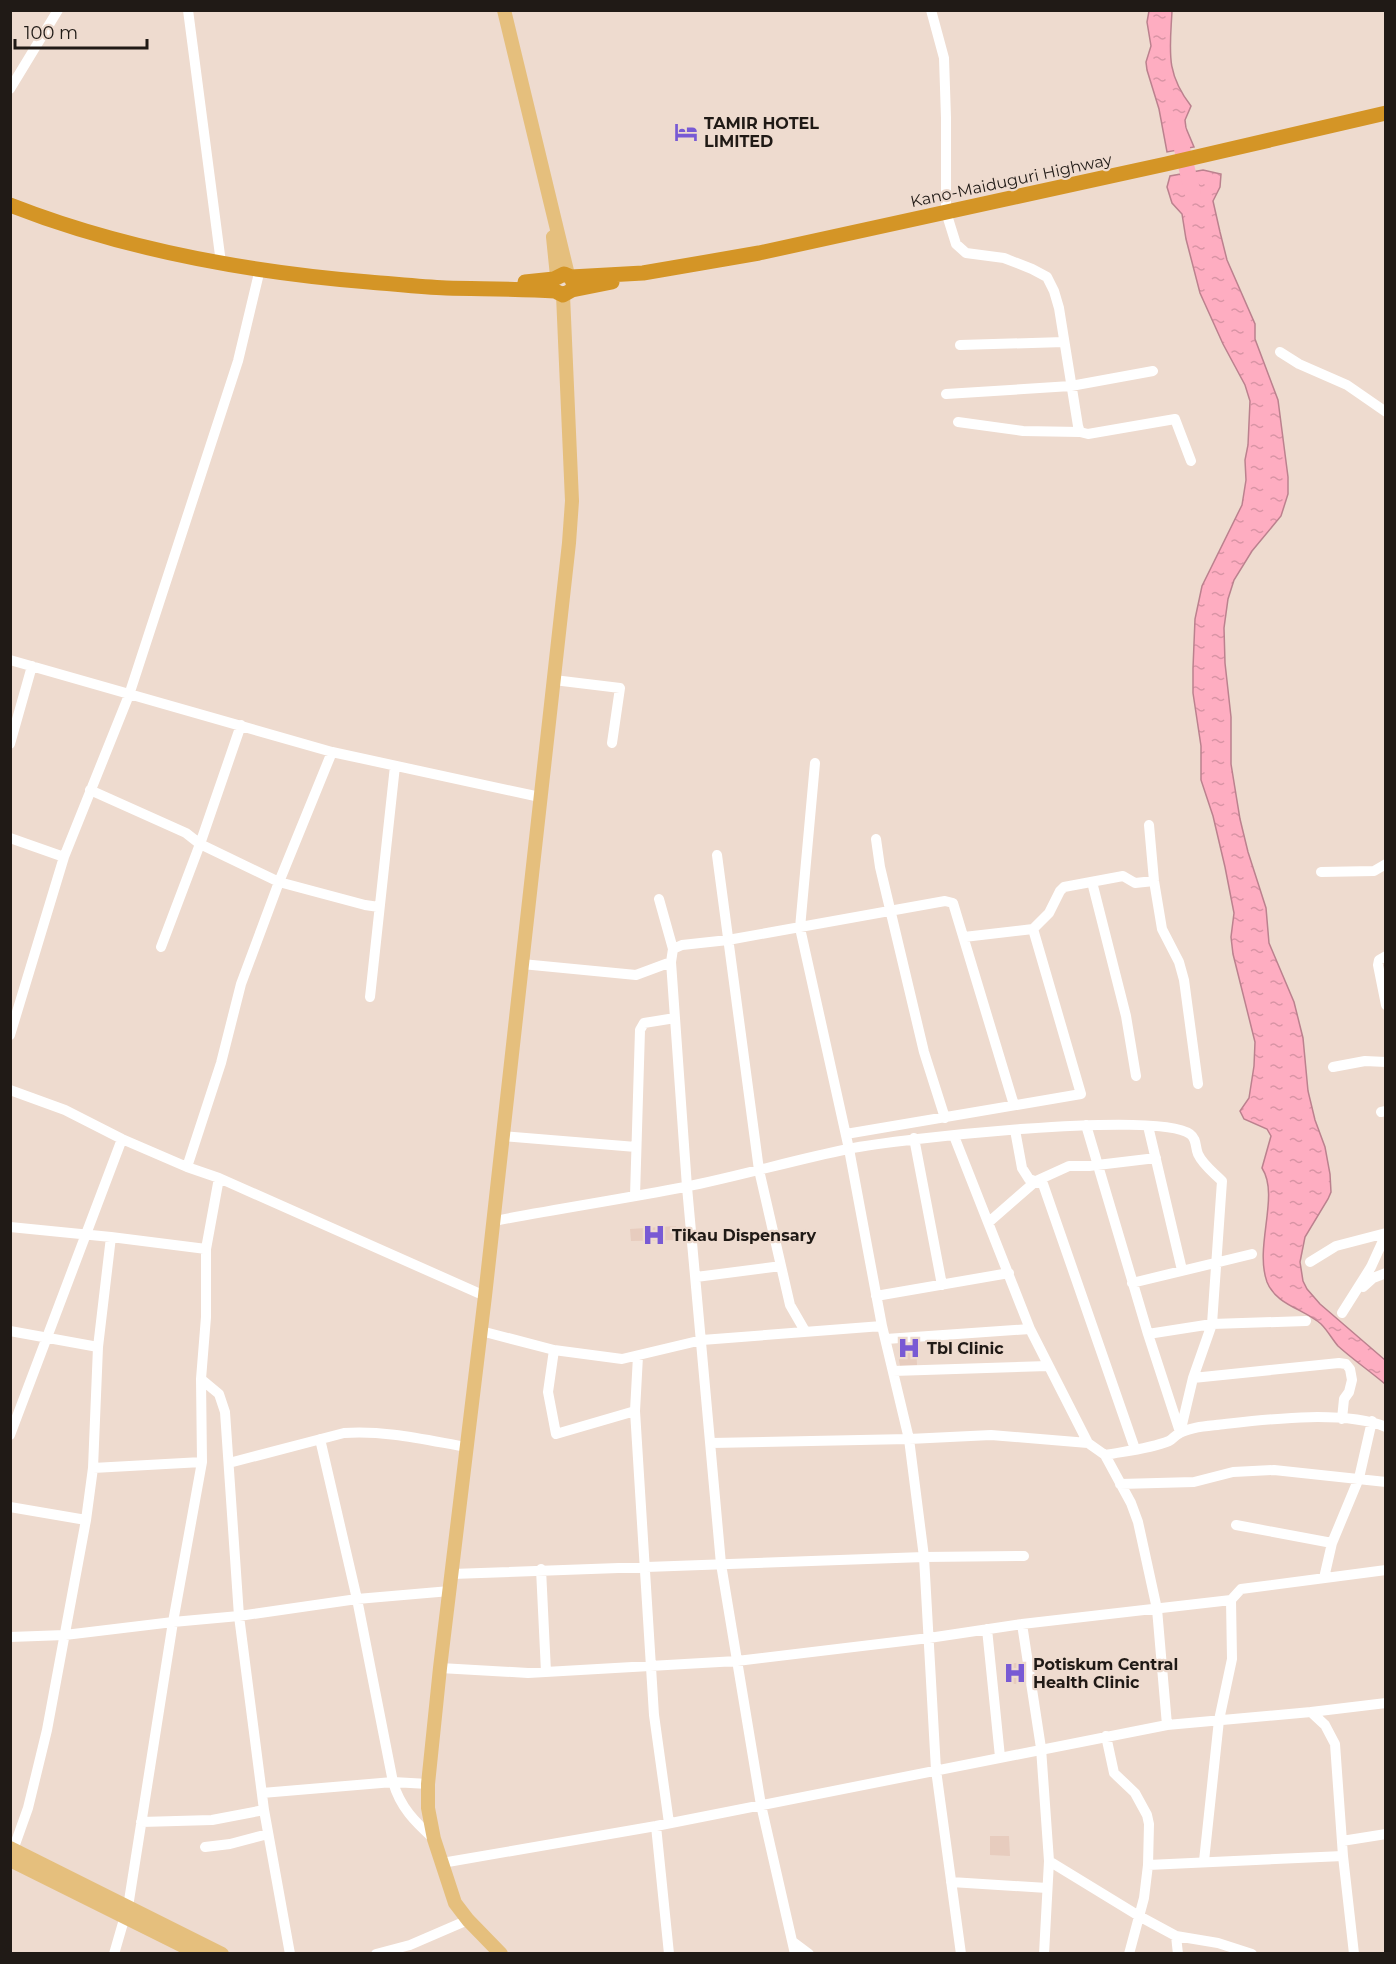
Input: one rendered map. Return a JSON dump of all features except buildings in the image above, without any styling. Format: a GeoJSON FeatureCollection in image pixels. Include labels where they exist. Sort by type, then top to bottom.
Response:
{"type":"FeatureCollection","features":[{"type":"Feature","properties":{"kind":"highway","name":"Kano-Maiduguri Highway"},"geometry":{"type":"LineString","coordinates":[[10,205],[93,233],[145,247],[221,263],[323,279],[446,288],[617,281],[643,273],[759,253],[1385,117]]}},
{"type":"Feature","properties":{"kind":"main road"},"geometry":{"type":"LineString","coordinates":[[501,1953],[468,1920],[455,1903],[434,1839],[428,1808],[428,1784],[486,1296],[572,501],[563,283],[553,220],[507,11]]}},
{"type":"Feature","properties":{"kind":"main road"},"geometry":{"type":"LineString","coordinates":[[11,1853],[126,1911],[222,1953]]}},
{"type":"Feature","properties":{"kind":"main road"},"geometry":{"type":"LineString","coordinates":[[126,1911],[199,1953]]}},
{"type":"Feature","properties":{"kind":"street"},"geometry":{"type":"LineString","coordinates":[[10,88],[57,10]]}},
{"type":"Feature","properties":{"kind":"street"},"geometry":{"type":"LineString","coordinates":[[188,10],[221,263]]}},
{"type":"Feature","properties":{"kind":"street"},"geometry":{"type":"LineString","coordinates":[[931,10],[944,58],[946,212],[956,244],[966,253],[1004,258],[1047,277],[1059,308],[1080,432]]}},
{"type":"Feature","properties":{"kind":"street"},"geometry":{"type":"LineString","coordinates":[[10,1035],[64,856],[129,695],[238,361],[260,270]]}},
{"type":"Feature","properties":{"kind":"street"},"geometry":{"type":"LineString","coordinates":[[960,345],[1064,342]]}},
{"type":"Feature","properties":{"kind":"street"},"geometry":{"type":"LineString","coordinates":[[1280,352],[1299,364],[1347,385],[1386,412]]}},
{"type":"Feature","properties":{"kind":"street"},"geometry":{"type":"LineString","coordinates":[[946,394],[1071,387],[1152,371]]}},
{"type":"Feature","properties":{"kind":"street"},"geometry":{"type":"LineString","coordinates":[[958,422],[1023,431],[1089,434],[1175,419],[1191,461]]}},
{"type":"Feature","properties":{"kind":"street"},"geometry":{"type":"LineString","coordinates":[[10,660],[332,752],[540,797]]}},
{"type":"Feature","properties":{"kind":"street"},"geometry":{"type":"LineString","coordinates":[[10,744],[32,666]]}},
{"type":"Feature","properties":{"kind":"street"},"geometry":{"type":"LineString","coordinates":[[554,680],[620,688],[612,743]]}},
{"type":"Feature","properties":{"kind":"street"},"geometry":{"type":"LineString","coordinates":[[161,946],[200,844],[241,725]]}},
{"type":"Feature","properties":{"kind":"street"},"geometry":{"type":"LineString","coordinates":[[187,1167],[221,1063],[241,984],[279,882],[332,752]]}},
{"type":"Feature","properties":{"kind":"street"},"geometry":{"type":"LineString","coordinates":[[815,763],[800,928],[846,1134],[882,1326],[909,1439],[924,1557],[936,1770],[961,1953]]}},
{"type":"Feature","properties":{"kind":"street"},"geometry":{"type":"LineString","coordinates":[[370,997],[395,766]]}},
{"type":"Feature","properties":{"kind":"street"},"geometry":{"type":"LineString","coordinates":[[90,790],[186,832],[200,844],[279,882],[379,907]]}},
{"type":"Feature","properties":{"kind":"street"},"geometry":{"type":"LineString","coordinates":[[1149,825],[1154,881],[1162,929],[1179,962],[1184,980],[1198,1084]]}},
{"type":"Feature","properties":{"kind":"street"},"geometry":{"type":"LineString","coordinates":[[10,838],[64,856]]}},
{"type":"Feature","properties":{"kind":"street"},"geometry":{"type":"LineString","coordinates":[[876,839],[890,912],[924,1052],[945,1118]]}},
{"type":"Feature","properties":{"kind":"street"},"geometry":{"type":"LineString","coordinates":[[717,855],[759,1170],[790,1305],[805,1331]]}},
{"type":"Feature","properties":{"kind":"street"},"geometry":{"type":"LineString","coordinates":[[1321,872],[1374,871],[1386,864]]}},
{"type":"Feature","properties":{"kind":"street"},"geometry":{"type":"LineString","coordinates":[[964,937],[1033,929],[1049,913],[1064,887],[1123,876],[1135,883],[1154,881]]}},
{"type":"Feature","properties":{"kind":"street"},"geometry":{"type":"LineString","coordinates":[[1092,882],[1126,1016],[1136,1076]]}},
{"type":"Feature","properties":{"kind":"street"},"geometry":{"type":"LineString","coordinates":[[659,899],[673,949],[671,962],[687,1186],[721,1564],[761,1805],[794,1948],[809,1953]]}},
{"type":"Feature","properties":{"kind":"street"},"geometry":{"type":"LineString","coordinates":[[673,949],[682,945],[800,928],[945,901],[953,903],[1014,1105]]}},
{"type":"Feature","properties":{"kind":"street"},"geometry":{"type":"LineString","coordinates":[[846,1134],[1082,1094],[1033,929]]}},
{"type":"Feature","properties":{"kind":"street"},"geometry":{"type":"LineString","coordinates":[[1386,956],[1379,960],[1378,965],[1386,1005]]}},
{"type":"Feature","properties":{"kind":"street"},"geometry":{"type":"LineString","coordinates":[[522,963],[636,975],[671,962]]}},
{"type":"Feature","properties":{"kind":"street"},"geometry":{"type":"LineString","coordinates":[[636,1196],[640,1030],[644,1023],[675,1018]]}},
{"type":"Feature","properties":{"kind":"street"},"geometry":{"type":"LineString","coordinates":[[1333,1067],[1365,1060],[1384,1065]]}},
{"type":"Feature","properties":{"kind":"street"},"geometry":{"type":"LineString","coordinates":[[10,1090],[66,1110],[123,1139],[187,1167],[219,1178],[486,1296]]}},
{"type":"Feature","properties":{"kind":"street"},"geometry":{"type":"LineString","coordinates":[[1086,1125],[1132,1283],[1180,1432]]}},
{"type":"Feature","properties":{"kind":"street"},"geometry":{"type":"LineString","coordinates":[[494,1221],[687,1186],[849,1149],[914,1138],[1086,1125],[1148,1126],[1189,1133],[1195,1140],[1197,1152],[1206,1166],[1222,1181],[1212,1324],[1193,1378],[1180,1432],[1172,1440],[1106,1455]]}},
{"type":"Feature","properties":{"kind":"street"},"geometry":{"type":"LineString","coordinates":[[1148,1126],[1182,1270]]}},
{"type":"Feature","properties":{"kind":"street"},"geometry":{"type":"LineString","coordinates":[[1015,1130],[1022,1168],[1029,1179],[1043,1184],[1135,1449]]}},
{"type":"Feature","properties":{"kind":"street"},"geometry":{"type":"LineString","coordinates":[[503,1136],[636,1147]]}},
{"type":"Feature","properties":{"kind":"street"},"geometry":{"type":"LineString","coordinates":[[954,1136],[1030,1329],[1088,1443],[1106,1455],[1131,1503],[1138,1522],[1157,1609],[1167,1725]]}},
{"type":"Feature","properties":{"kind":"street"},"geometry":{"type":"LineString","coordinates":[[914,1138],[942,1285]]}},
{"type":"Feature","properties":{"kind":"street"},"geometry":{"type":"LineString","coordinates":[[10,1435],[49,1338],[123,1139]]}},
{"type":"Feature","properties":{"kind":"street"},"geometry":{"type":"LineString","coordinates":[[989,1222],[1036,1181],[1069,1166],[1156,1158]]}},
{"type":"Feature","properties":{"kind":"street"},"geometry":{"type":"LineString","coordinates":[[114,1953],[126,1911],[173,1622],[202,1462],[201,1378],[206,1317],[206,1249],[219,1178]]}},
{"type":"Feature","properties":{"kind":"street"},"geometry":{"type":"LineString","coordinates":[[10,1227],[206,1249]]}},
{"type":"Feature","properties":{"kind":"street"},"geometry":{"type":"LineString","coordinates":[[1311,1262],[1336,1246],[1386,1234]]}},
{"type":"Feature","properties":{"kind":"street"},"geometry":{"type":"LineString","coordinates":[[1342,1313],[1371,1267],[1386,1234]]}},
{"type":"Feature","properties":{"kind":"street"},"geometry":{"type":"LineString","coordinates":[[11,1853],[28,1808],[47,1730],[86,1520],[93,1468],[98,1347],[111,1237]]}},
{"type":"Feature","properties":{"kind":"street"},"geometry":{"type":"LineString","coordinates":[[1132,1283],[1252,1254]]}},
{"type":"Feature","properties":{"kind":"street"},"geometry":{"type":"LineString","coordinates":[[696,1277],[781,1266]]}},
{"type":"Feature","properties":{"kind":"street"},"geometry":{"type":"LineString","coordinates":[[876,1296],[1009,1273]]}},
{"type":"Feature","properties":{"kind":"street"},"geometry":{"type":"LineString","coordinates":[[1355,1294],[1373,1278],[1386,1273]]}},
{"type":"Feature","properties":{"kind":"street"},"geometry":{"type":"LineString","coordinates":[[1148,1334],[1212,1324],[1306,1321]]}},
{"type":"Feature","properties":{"kind":"street"},"geometry":{"type":"LineString","coordinates":[[481,1331],[554,1350],[622,1359],[702,1340],[882,1326]]}},
{"type":"Feature","properties":{"kind":"street"},"geometry":{"type":"LineString","coordinates":[[886,1339],[1030,1329]]}},
{"type":"Feature","properties":{"kind":"street"},"geometry":{"type":"LineString","coordinates":[[10,1331],[98,1347]]}},
{"type":"Feature","properties":{"kind":"street"},"geometry":{"type":"LineString","coordinates":[[554,1350],[548,1392],[556,1434],[635,1411]]}},
{"type":"Feature","properties":{"kind":"street"},"geometry":{"type":"LineString","coordinates":[[638,1356],[635,1411],[654,1715],[669,1823]]}},
{"type":"Feature","properties":{"kind":"street"},"geometry":{"type":"LineString","coordinates":[[1193,1378],[1346,1364],[1350,1369],[1352,1380],[1349,1392],[1344,1399],[1342,1419]]}},
{"type":"Feature","properties":{"kind":"street"},"geometry":{"type":"LineString","coordinates":[[893,1371],[1048,1366]]}},
{"type":"Feature","properties":{"kind":"street"},"geometry":{"type":"LineString","coordinates":[[201,1378],[219,1394],[224,1402],[239,1616],[264,1810],[290,1953]]}},
{"type":"Feature","properties":{"kind":"street"},"geometry":{"type":"LineString","coordinates":[[1180,1432],[1268,1419],[1372,1421],[1386,1427]]}},
{"type":"Feature","properties":{"kind":"street"},"geometry":{"type":"LineString","coordinates":[[1324,1578],[1332,1543],[1359,1478],[1372,1421]]}},
{"type":"Feature","properties":{"kind":"street"},"geometry":{"type":"LineString","coordinates":[[229,1463],[344,1433],[390,1434],[467,1447]]}},
{"type":"Feature","properties":{"kind":"street"},"geometry":{"type":"LineString","coordinates":[[711,1443],[991,1435],[1088,1443]]}},
{"type":"Feature","properties":{"kind":"street"},"geometry":{"type":"LineString","coordinates":[[320,1439],[357,1599],[393,1782],[397,1796],[405,1809],[416,1823],[434,1839]]}},
{"type":"Feature","properties":{"kind":"street"},"geometry":{"type":"LineString","coordinates":[[93,1468],[202,1462]]}},
{"type":"Feature","properties":{"kind":"street"},"geometry":{"type":"LineString","coordinates":[[1120,1484],[1194,1482],[1251,1470],[1274,1470],[1386,1482]]}},
{"type":"Feature","properties":{"kind":"street"},"geometry":{"type":"LineString","coordinates":[[10,1507],[86,1520]]}},
{"type":"Feature","properties":{"kind":"street"},"geometry":{"type":"LineString","coordinates":[[1236,1526],[1332,1543]]}},
{"type":"Feature","properties":{"kind":"street"},"geometry":{"type":"LineString","coordinates":[[452,1574],[541,1569],[1024,1556]]}},
{"type":"Feature","properties":{"kind":"street"},"geometry":{"type":"LineString","coordinates":[[541,1569],[546,1672]]}},
{"type":"Feature","properties":{"kind":"street"},"geometry":{"type":"LineString","coordinates":[[440,1668],[546,1672],[736,1661],[1231,1600],[1241,1589],[1386,1570]]}},
{"type":"Feature","properties":{"kind":"street"},"geometry":{"type":"LineString","coordinates":[[10,1637],[65,1635],[239,1616],[357,1599],[450,1591]]}},
{"type":"Feature","properties":{"kind":"street"},"geometry":{"type":"LineString","coordinates":[[1204,1861],[1219,1720],[1232,1659],[1231,1600]]}},
{"type":"Feature","properties":{"kind":"street"},"geometry":{"type":"LineString","coordinates":[[1022,1624],[1041,1748],[1049,1861],[1044,1953]]}},
{"type":"Feature","properties":{"kind":"street"},"geometry":{"type":"LineString","coordinates":[[987,1629],[1000,1757]]}},
{"type":"Feature","properties":{"kind":"street"},"geometry":{"type":"LineString","coordinates":[[442,1863],[656,1826],[1041,1748],[1167,1725],[1386,1703]]}},
{"type":"Feature","properties":{"kind":"street"},"geometry":{"type":"LineString","coordinates":[[1311,1712],[1325,1725],[1335,1744],[1343,1856],[1354,1953]]}},
{"type":"Feature","properties":{"kind":"street"},"geometry":{"type":"LineString","coordinates":[[1106,1736],[1114,1773],[1135,1793],[1147,1815],[1149,1824],[1144,1898],[1129,1953]]}},
{"type":"Feature","properties":{"kind":"street"},"geometry":{"type":"LineString","coordinates":[[262,1793],[393,1782],[428,1784]]}},
{"type":"Feature","properties":{"kind":"street"},"geometry":{"type":"LineString","coordinates":[[141,1822],[212,1820],[264,1810]]}},
{"type":"Feature","properties":{"kind":"street"},"geometry":{"type":"LineString","coordinates":[[656,1826],[669,1953]]}},
{"type":"Feature","properties":{"kind":"street"},"geometry":{"type":"LineString","coordinates":[[205,1847],[230,1844],[268,1834]]}},
{"type":"Feature","properties":{"kind":"street"},"geometry":{"type":"LineString","coordinates":[[1342,1841],[1386,1834]]}},
{"type":"Feature","properties":{"kind":"street"},"geometry":{"type":"LineString","coordinates":[[1148,1865],[1343,1856]]}},
{"type":"Feature","properties":{"kind":"street"},"geometry":{"type":"LineString","coordinates":[[1049,1861],[1176,1936],[1218,1943],[1252,1953]]}},
{"type":"Feature","properties":{"kind":"street"},"geometry":{"type":"LineString","coordinates":[[951,1882],[1047,1888]]}},
{"type":"Feature","properties":{"kind":"street"},"geometry":{"type":"LineString","coordinates":[[376,1953],[410,1945],[468,1920]]}},
{"type":"Feature","properties":{"kind":"street"},"geometry":{"type":"LineString","coordinates":[[1176,1936],[1178,1953]]}},
{"type":"Feature","properties":{"kind":"shaded area","name":"Tikau Dispensary"},"geometry":{"type":"Polygon","coordinates":[[[676,1226],[676,1240],[631,1241],[630,1229],[676,1226]]]}},
{"type":"Feature","properties":{"kind":"shaded area","name":"Tbl Clinic"},"geometry":{"type":"Polygon","coordinates":[[[916,1340],[917,1365],[900,1366],[898,1354],[903,1354],[901,1342],[916,1340]]]}},
{"type":"Feature","properties":{"kind":"shaded area","name":"Potiskum Central Health Clinic"},"geometry":{"type":"Polygon","coordinates":[[[1021,1662],[1025,1680],[1010,1684],[1006,1665],[1021,1662]]]}},
{"type":"Feature","properties":{"kind":"shaded area"},"geometry":{"type":"Polygon","coordinates":[[[990,1836],[1009,1836],[1010,1856],[990,1855],[990,1836]]]}},
{"type":"Feature","properties":{"kind":"water"},"geometry":{"type":"Polygon","coordinates":[[[1149,11],[1172,11],[1171,61],[1177,82],[1191,106],[1185,120],[1194,147],[1167,152],[1159,109],[1147,70],[1146,62],[1151,46],[1147,22],[1149,11]]]}},
{"type":"Feature","properties":{"kind":"water"},"geometry":{"type":"Polygon","coordinates":[[[1203,170],[1221,174],[1220,187],[1213,201],[1227,260],[1255,324],[1255,339],[1278,400],[1288,477],[1288,494],[1281,516],[1252,551],[1234,580],[1228,599],[1224,628],[1231,717],[1231,764],[1240,819],[1266,908],[1269,943],[1294,1002],[1303,1038],[1308,1091],[1325,1147],[1330,1174],[1331,1192],[1305,1237],[1300,1262],[1303,1281],[1320,1304],[1385,1360],[1385,1384],[1338,1346],[1321,1324],[1271,1290],[1264,1268],[1263,1253],[1269,1193],[1267,1179],[1262,1168],[1271,1136],[1267,1129],[1244,1119],[1240,1111],[1249,1098],[1255,1042],[1233,954],[1231,937],[1234,913],[1225,867],[1213,816],[1201,780],[1201,746],[1193,693],[1193,668],[1195,619],[1202,586],[1242,505],[1246,480],[1245,460],[1250,401],[1245,385],[1200,293],[1182,214],[1172,203],[1167,187],[1170,176],[1203,170]]]}},
{"type":"Feature","properties":{"kind":"waterway"},"geometry":{"type":"LineString","coordinates":[[1177,128],[1193,194]]}},
{"type":"Feature","properties":{"kind":"place","name":"TAMIR HOTEL LIMITED"},"geometry":{"type":"Point","coordinates":[686,132]}},
{"type":"Feature","properties":{"kind":"place","name":"Tikau Dispensary"},"geometry":{"type":"Point","coordinates":[654,1235]}},
{"type":"Feature","properties":{"kind":"place","name":"Tbl Clinic"},"geometry":{"type":"Point","coordinates":[909,1348]}},
{"type":"Feature","properties":{"kind":"place","name":"Potiskum Central Health Clinic"},"geometry":{"type":"Point","coordinates":[1015,1673]}}]}
